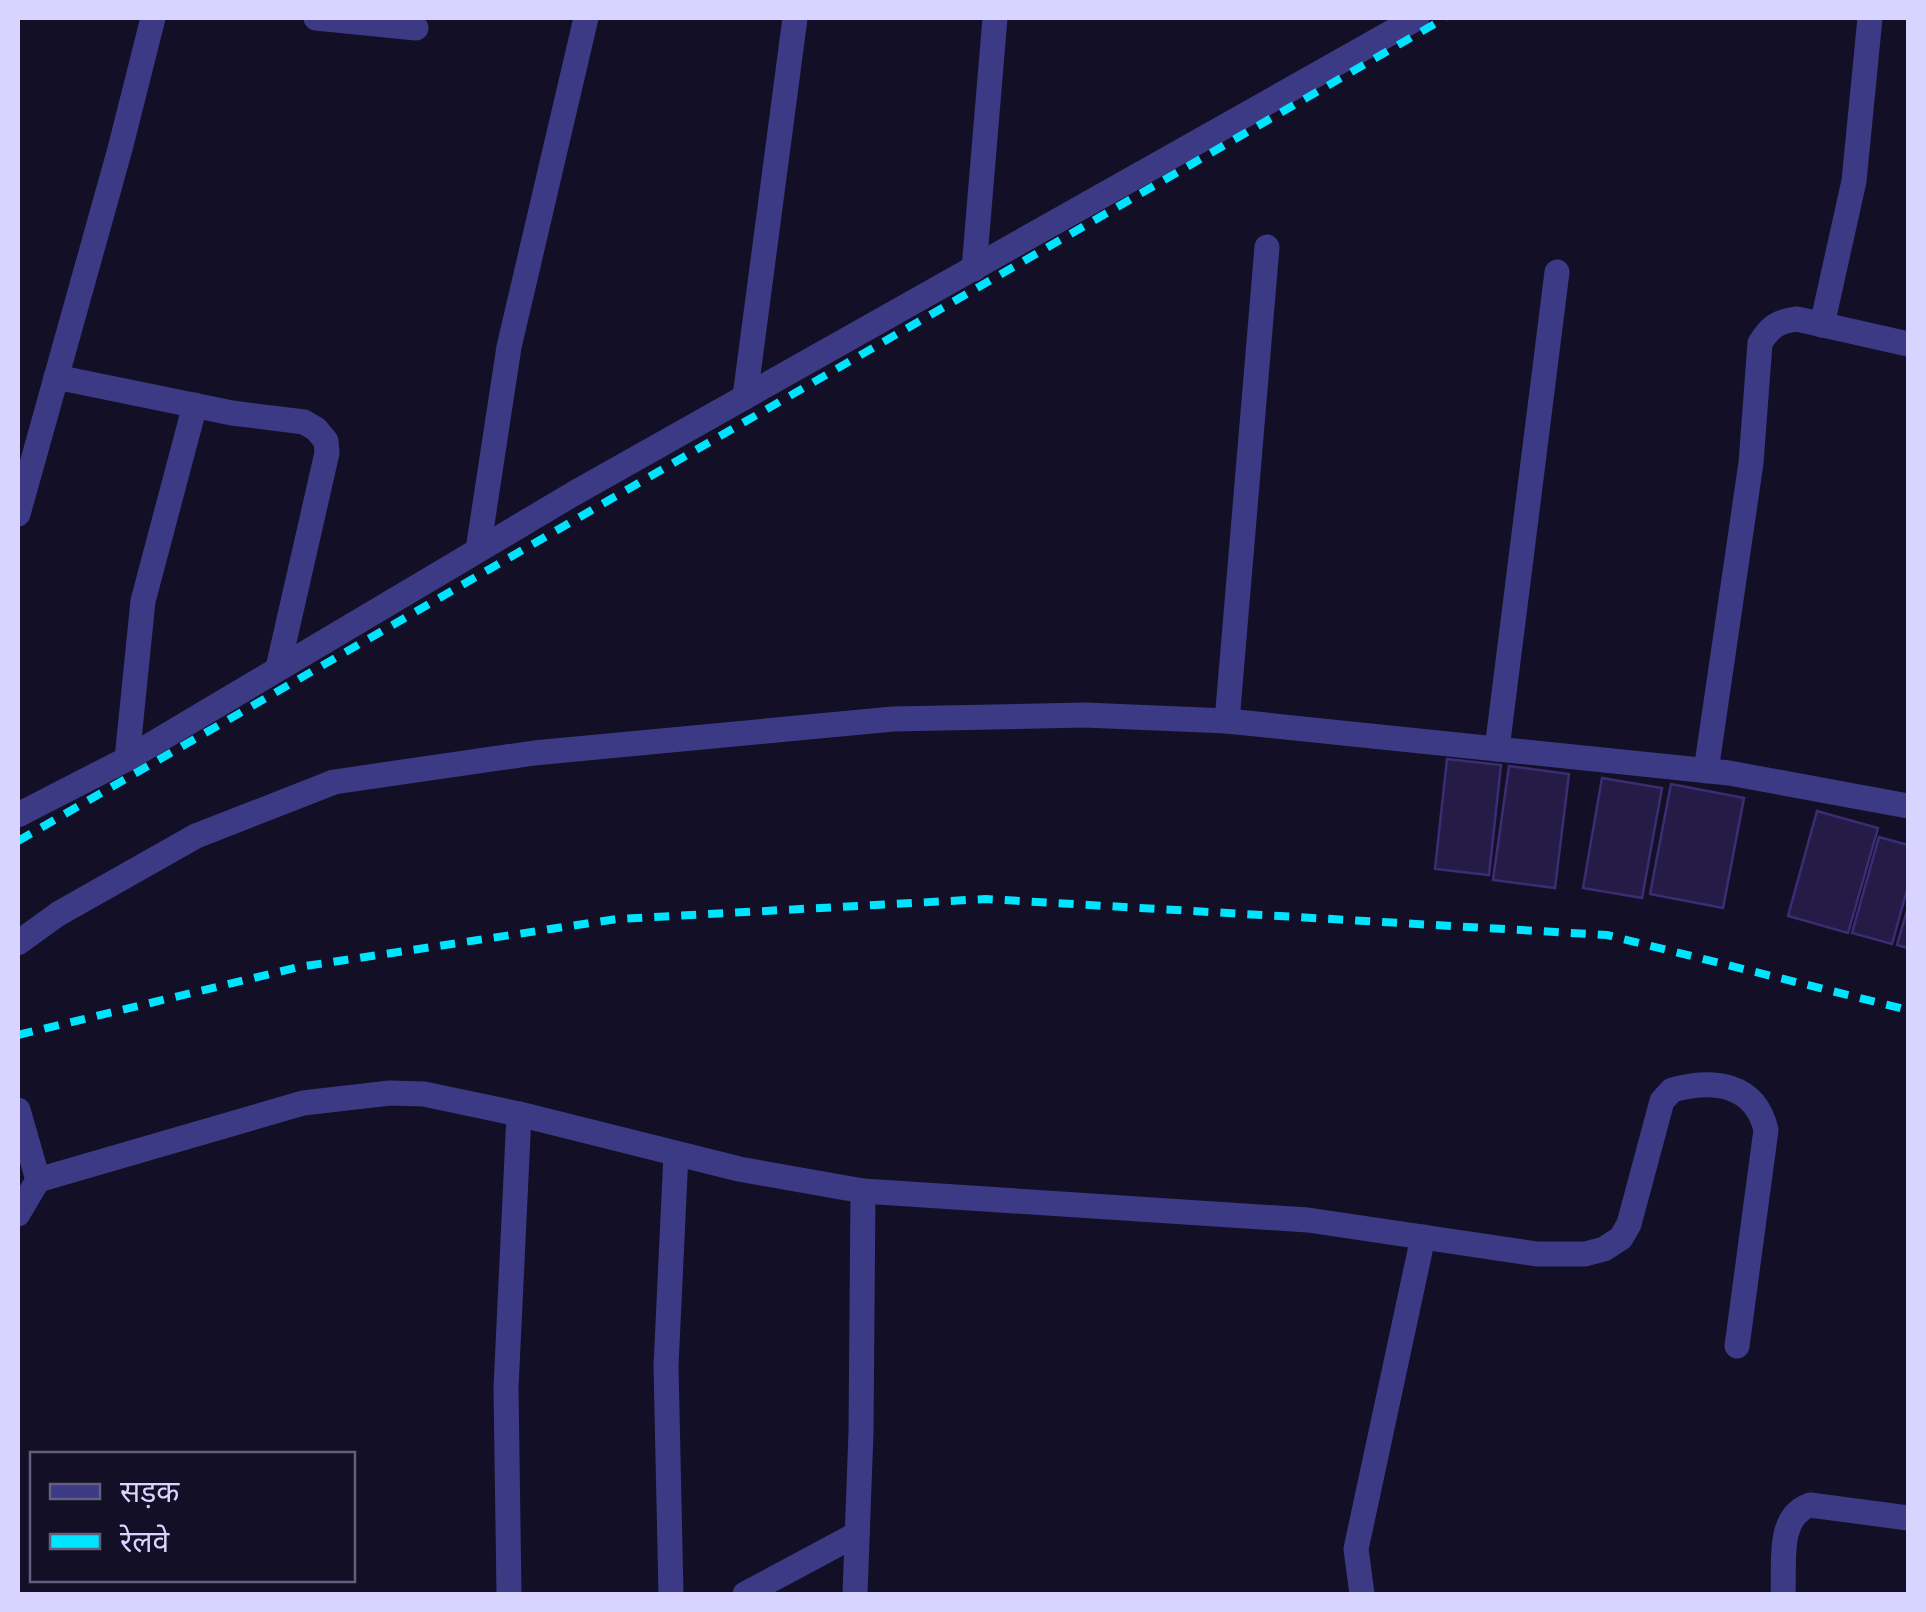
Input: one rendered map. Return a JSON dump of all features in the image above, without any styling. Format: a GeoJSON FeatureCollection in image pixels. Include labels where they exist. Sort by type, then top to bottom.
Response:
{"type":"FeatureCollection","features":[{"type":"Feature","properties":{"kind":"street"},"geometry":{"type":"LineString","coordinates":[[18,514],[120,149],[152,18]]}},
{"type":"Feature","properties":{"kind":"street"},"geometry":{"type":"LineString","coordinates":[[316,18],[416,28]]}},
{"type":"Feature","properties":{"kind":"street"},"geometry":{"type":"LineString","coordinates":[[478,550],[509,347],[586,18]]}},
{"type":"Feature","properties":{"kind":"street"},"geometry":{"type":"LineString","coordinates":[[745,397],[795,18]]}},
{"type":"Feature","properties":{"kind":"street"},"geometry":{"type":"LineString","coordinates":[[974,269],[995,18]]}},
{"type":"Feature","properties":{"kind":"street"},"geometry":{"type":"LineString","coordinates":[[18,815],[127,758],[478,550],[1417,18]]}},
{"type":"Feature","properties":{"kind":"street"},"geometry":{"type":"LineString","coordinates":[[1822,325],[1854,181],[1870,18]]}},
{"type":"Feature","properties":{"kind":"street"},"geometry":{"type":"LineString","coordinates":[[1227,721],[1267,247]]}},
{"type":"Feature","properties":{"kind":"street"},"geometry":{"type":"LineString","coordinates":[[1497,749],[1557,272]]}},
{"type":"Feature","properties":{"kind":"street"},"geometry":{"type":"LineString","coordinates":[[1706,771],[1751,463],[1760,343],[1769,329],[1796,319],[1908,344]]}},
{"type":"Feature","properties":{"kind":"street"},"geometry":{"type":"LineString","coordinates":[[56,377],[304,422],[326,441],[327,453],[278,668]]}},
{"type":"Feature","properties":{"kind":"street"},"geometry":{"type":"LineString","coordinates":[[127,758],[142,601],[195,405]]}},
{"type":"Feature","properties":{"kind":"street"},"geometry":{"type":"LineString","coordinates":[[18,943],[58,914],[196,836],[334,782],[534,752],[893,719],[1085,715],[1227,721],[1706,771],[1908,806]]}},
{"type":"Feature","properties":{"kind":"street"},"geometry":{"type":"LineString","coordinates":[[18,1214],[38,1180],[302,1103],[424,1094],[676,1154],[862,1191],[1308,1220],[1537,1254],[1585,1254],[1621,1238],[1629,1224],[1662,1102],[1672,1090],[1688,1086],[1740,1091],[1753,1100],[1766,1130],[1737,1346]]}},
{"type":"Feature","properties":{"kind":"street"},"geometry":{"type":"LineString","coordinates":[[18,1110],[38,1180]]}},
{"type":"Feature","properties":{"kind":"street"},"geometry":{"type":"LineString","coordinates":[[509,1594],[506,1388],[520,1114]]}},
{"type":"Feature","properties":{"kind":"street"},"geometry":{"type":"LineString","coordinates":[[671,1594],[666,1366],[676,1154]]}},
{"type":"Feature","properties":{"kind":"street"},"geometry":{"type":"LineString","coordinates":[[855,1594],[862,1191]]}},
{"type":"Feature","properties":{"kind":"street"},"geometry":{"type":"LineString","coordinates":[[1362,1594],[1356,1549],[1422,1237]]}},
{"type":"Feature","properties":{"kind":"street"},"geometry":{"type":"LineString","coordinates":[[1783,1594],[1785,1538],[1788,1521],[1798,1509],[1810,1505],[1908,1518]]}},
{"type":"Feature","properties":{"kind":"street"},"geometry":{"type":"LineString","coordinates":[[746,1594],[857,1534]]}},
{"type":"Feature","properties":{"kind":"building"},"geometry":{"type":"Polygon","coordinates":[[[1447,759],[1501,765],[1489,875],[1435,869],[1447,759]]]}},
{"type":"Feature","properties":{"kind":"building"},"geometry":{"type":"Polygon","coordinates":[[[1509,766],[1569,774],[1555,888],[1493,880],[1509,766]]]}},
{"type":"Feature","properties":{"kind":"building"},"geometry":{"type":"Polygon","coordinates":[[[1602,778],[1662,788],[1642,898],[1583,888],[1602,778]]]}},
{"type":"Feature","properties":{"kind":"building"},"geometry":{"type":"Polygon","coordinates":[[[1671,784],[1744,798],[1723,908],[1650,894],[1671,784]]]}},
{"type":"Feature","properties":{"kind":"building"},"geometry":{"type":"Polygon","coordinates":[[[1817,811],[1878,828],[1848,933],[1788,916],[1817,811]]]}},
{"type":"Feature","properties":{"kind":"building"},"geometry":{"type":"Polygon","coordinates":[[[1879,837],[1908,845],[1908,886],[1892,944],[1852,933],[1879,837]]]}},
{"type":"Feature","properties":{"kind":"building"},"geometry":{"type":"Polygon","coordinates":[[[1908,907],[1908,948],[1897,945],[1908,907]]]}},
{"type":"Feature","properties":{"kind":"railway"},"geometry":{"type":"LineString","coordinates":[[18,841],[1445,18]]}},
{"type":"Feature","properties":{"kind":"railway"},"geometry":{"type":"LineString","coordinates":[[18,1035],[299,967],[617,919],[986,899],[1607,935],[1908,1010]]}}]}
